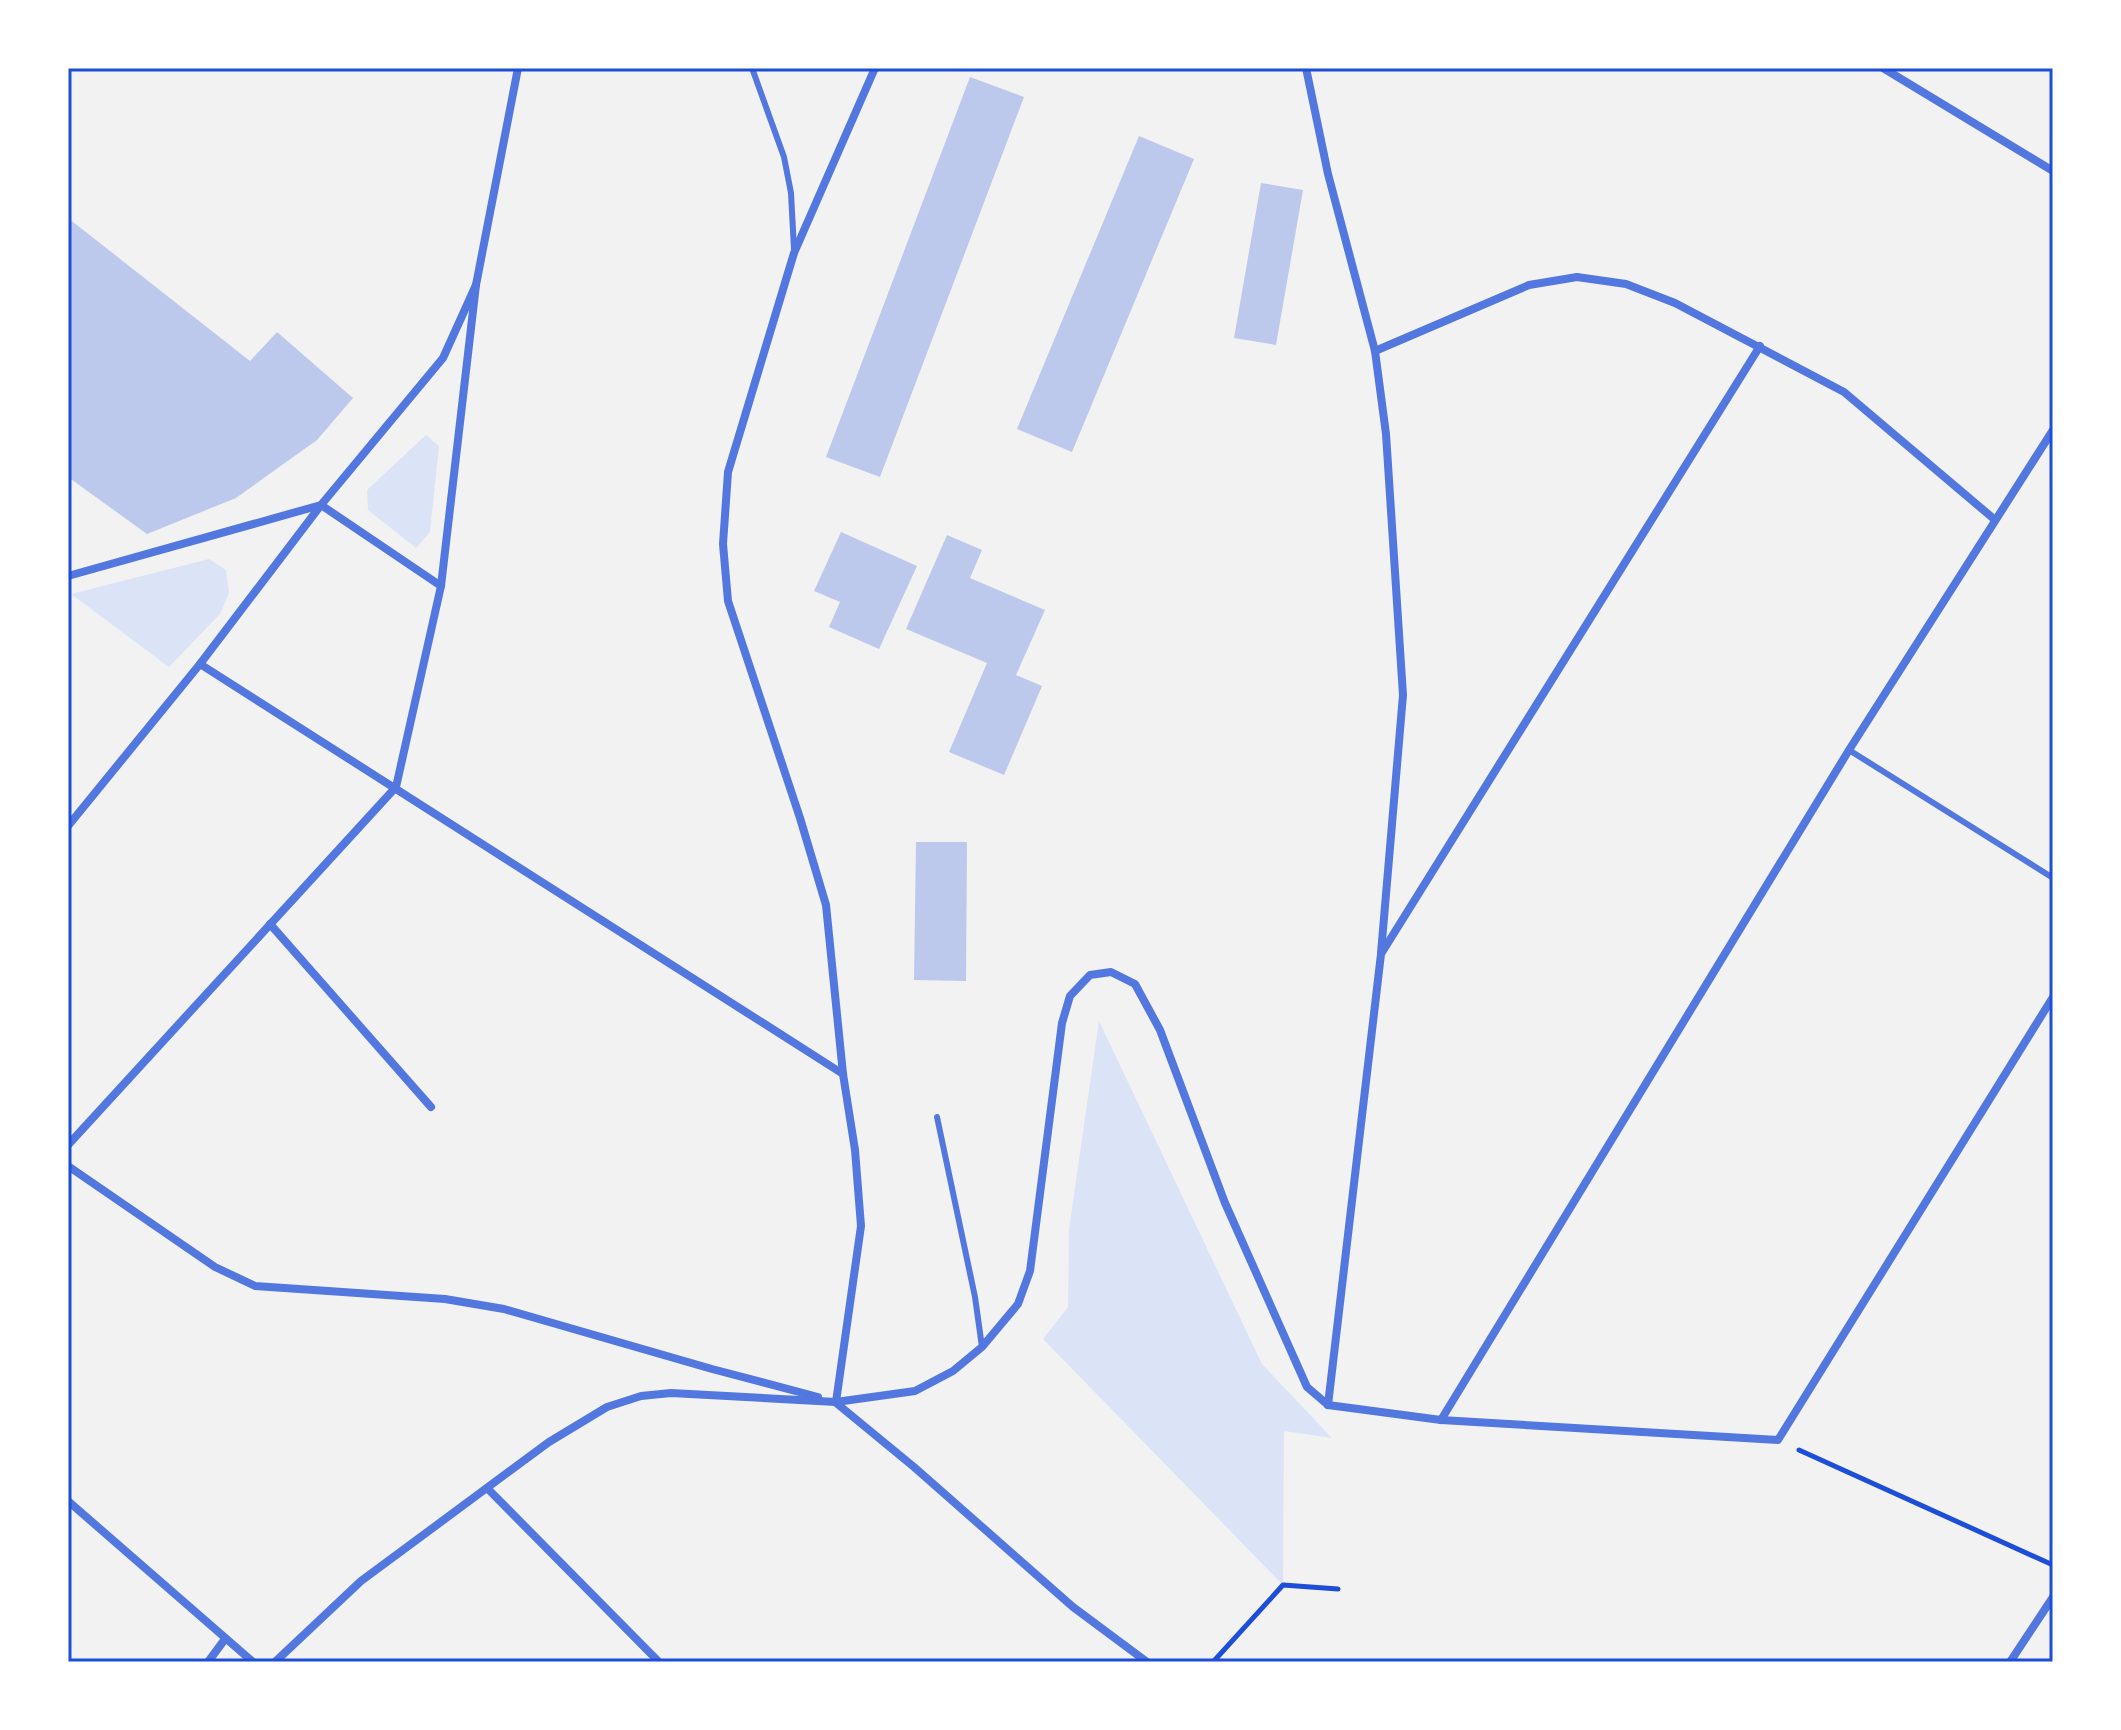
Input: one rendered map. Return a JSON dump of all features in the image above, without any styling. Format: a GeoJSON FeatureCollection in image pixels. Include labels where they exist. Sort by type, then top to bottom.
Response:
{"type":"FeatureCollection","features":[{"type":"Feature","properties":{"kind":"street"},"geometry":{"type":"LineString","coordinates":[[68,1145],[396,787],[441,586],[476,285],[518,68]]}},
{"type":"Feature","properties":{"kind":"street"},"geometry":{"type":"LineString","coordinates":[[836,1402],[861,1226],[826,905],[728,601],[723,544],[728,472],[794,253],[875,68]]}},
{"type":"Feature","properties":{"kind":"street"},"geometry":{"type":"LineString","coordinates":[[1306,68],[1328,174],[1375,351],[1386,434],[1403,695],[1381,954],[1328,1405]]}},
{"type":"Feature","properties":{"kind":"street"},"geometry":{"type":"LineString","coordinates":[[1883,68],[2053,171]]}},
{"type":"Feature","properties":{"kind":"street"},"geometry":{"type":"LineString","coordinates":[[1375,351],[1529,285],[1577,277],[1626,284],[1675,303],[1844,392],[1994,519]]}},
{"type":"Feature","properties":{"kind":"street"},"geometry":{"type":"LineString","coordinates":[[68,826],[200,664],[321,505],[415,396],[443,358],[476,285]]}},
{"type":"Feature","properties":{"kind":"street"},"geometry":{"type":"LineString","coordinates":[[1381,954],[1760,346]]}},
{"type":"Feature","properties":{"kind":"street"},"geometry":{"type":"LineString","coordinates":[[1441,1420],[1849,750],[2053,430]]}},
{"type":"Feature","properties":{"kind":"street"},"geometry":{"type":"LineString","coordinates":[[68,576],[321,505],[441,586]]}},
{"type":"Feature","properties":{"kind":"street"},"geometry":{"type":"LineString","coordinates":[[200,664],[843,1074]]}},
{"type":"Feature","properties":{"kind":"street"},"geometry":{"type":"LineString","coordinates":[[270,924],[431,1107]]}},
{"type":"Feature","properties":{"kind":"street"},"geometry":{"type":"LineString","coordinates":[[275,1662],[361,1581],[560,1435],[607,1407],[641,1396],[671,1393],[836,1402],[915,1391],[953,1371],[982,1347],[1018,1304],[1030,1271],[1062,1023],[1070,996],[1090,975],[1111,972],[1135,984],[1160,1030],[1225,1203],[1307,1387],[1328,1405],[1441,1420],[1778,1440],[2053,997]]}},
{"type":"Feature","properties":{"kind":"street"},"geometry":{"type":"LineString","coordinates":[[68,1166],[215,1267],[255,1286],[445,1299],[504,1309],[836,1402],[1073,1607],[1147,1662]]}},
{"type":"Feature","properties":{"kind":"street"},"geometry":{"type":"LineString","coordinates":[[487,1488],[659,1662]]}},
{"type":"Feature","properties":{"kind":"street"},"geometry":{"type":"LineString","coordinates":[[68,1501],[253,1662]]}},
{"type":"Feature","properties":{"kind":"street"},"geometry":{"type":"LineString","coordinates":[[2010,1662],[2053,1597]]}},
{"type":"Feature","properties":{"kind":"street"},"geometry":{"type":"LineString","coordinates":[[208,1662],[225,1639]]}},
{"type":"Feature","properties":{"kind":"lane"},"geometry":{"type":"LineString","coordinates":[[752,68],[784,157],[791,193],[794,253]]}},
{"type":"Feature","properties":{"kind":"lane"},"geometry":{"type":"LineString","coordinates":[[1849,750],[2053,878]]}},
{"type":"Feature","properties":{"kind":"lane"},"geometry":{"type":"LineString","coordinates":[[937,1117],[975,1297],[982,1347]]}},
{"type":"Feature","properties":{"kind":"path"},"geometry":{"type":"LineString","coordinates":[[1778,1440],[2053,1565]]}},
{"type":"Feature","properties":{"kind":"path"},"geometry":{"type":"LineString","coordinates":[[1213,1662],[1283,1585],[1338,1589]]}},
{"type":"Feature","properties":{"kind":"shaded area"},"geometry":{"type":"Polygon","coordinates":[[[426,435],[439,446],[430,532],[416,548],[368,510],[367,490],[426,435]]]}},
{"type":"Feature","properties":{"kind":"shaded area"},"geometry":{"type":"Polygon","coordinates":[[[209,559],[226,570],[229,593],[220,614],[169,667],[71,594],[209,559]]]}},
{"type":"Feature","properties":{"kind":"shaded area"},"geometry":{"type":"Polygon","coordinates":[[[1099,1021],[1262,1364],[1332,1438],[1284,1431],[1283,1585],[1043,1339],[1068,1307],[1069,1229],[1099,1021]]]}},
{"type":"Feature","properties":{"kind":"building"},"geometry":{"type":"Polygon","coordinates":[[[970,77],[1024,97],[880,477],[826,457],[970,77]]]}},
{"type":"Feature","properties":{"kind":"building"},"geometry":{"type":"Polygon","coordinates":[[[1139,136],[1194,159],[1072,452],[1017,429],[1139,136]]]}},
{"type":"Feature","properties":{"kind":"building"},"geometry":{"type":"Polygon","coordinates":[[[1261,183],[1303,190],[1276,345],[1234,338],[1261,183]]]}},
{"type":"Feature","properties":{"kind":"building"},"geometry":{"type":"Polygon","coordinates":[[[68,218],[250,361],[277,332],[353,398],[317,440],[236,498],[147,534],[68,477],[68,218]]]}},
{"type":"Feature","properties":{"kind":"building"},"geometry":{"type":"Polygon","coordinates":[[[841,532],[917,566],[879,649],[829,627],[840,602],[814,591],[841,532]]]}},
{"type":"Feature","properties":{"kind":"building"},"geometry":{"type":"Polygon","coordinates":[[[947,535],[982,550],[970,578],[1045,610],[1016,675],[1042,686],[1004,775],[949,752],[987,663],[906,629],[947,535]]]}},
{"type":"Feature","properties":{"kind":"building"},"geometry":{"type":"Polygon","coordinates":[[[916,842],[967,842],[966,981],[914,980],[916,842]]]}}]}
